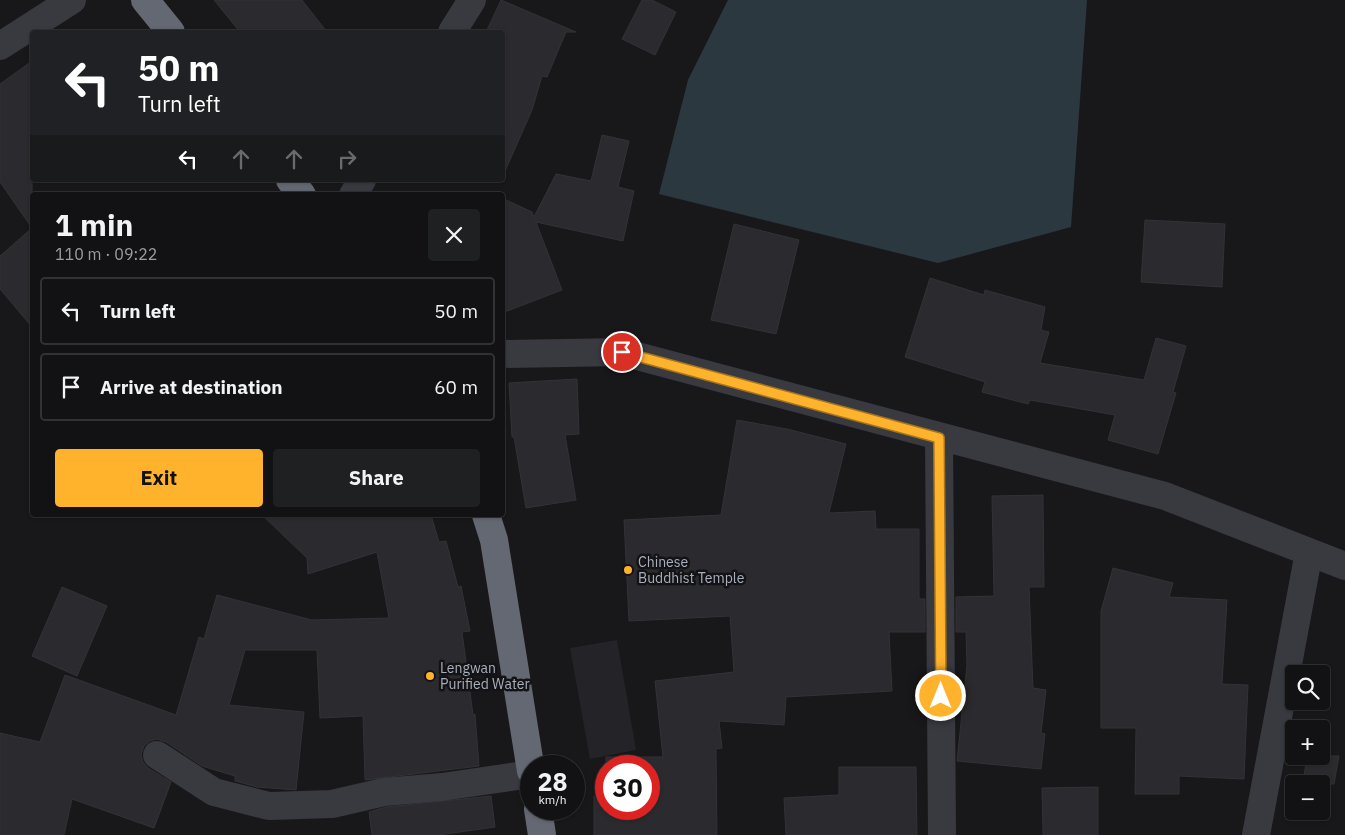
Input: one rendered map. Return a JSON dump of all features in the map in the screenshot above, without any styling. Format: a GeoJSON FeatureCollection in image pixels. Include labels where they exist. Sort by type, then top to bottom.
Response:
{"type":"FeatureCollection","features":[{"type":"Feature","properties":{"kind":"highway"},"geometry":{"type":"LineString","coordinates":[[145,0],[169,30]]}},
{"type":"Feature","properties":{"kind":"highway"},"geometry":{"type":"LineString","coordinates":[[292,182],[300,192]]}},
{"type":"Feature","properties":{"kind":"highway"},"geometry":{"type":"LineString","coordinates":[[487,517],[494,540],[528,755]]}},
{"type":"Feature","properties":{"kind":"highway"},"geometry":{"type":"LineString","coordinates":[[540,820],[542,835]]}},
{"type":"Feature","properties":{"kind":"street"},"geometry":{"type":"LineString","coordinates":[[0,46],[72,0]]}},
{"type":"Feature","properties":{"kind":"street"},"geometry":{"type":"LineString","coordinates":[[453,30],[472,0]]}},
{"type":"Feature","properties":{"kind":"street"},"geometry":{"type":"LineString","coordinates":[[505,354],[622,352],[939,438],[1164,496],[1345,566]]}},
{"type":"Feature","properties":{"kind":"street"},"geometry":{"type":"LineString","coordinates":[[939,438],[942,835]]}},
{"type":"Feature","properties":{"kind":"street"},"geometry":{"type":"LineString","coordinates":[[1256,835],[1309,552]]}},
{"type":"Feature","properties":{"kind":"street"},"geometry":{"type":"LineString","coordinates":[[157,755],[214,792],[269,806],[332,804],[384,792],[442,787],[520,774]]}},
{"type":"Feature","properties":{"kind":"shaded area"},"geometry":{"type":"Polygon","coordinates":[[[728,0],[1087,0],[1071,227],[938,263],[659,194],[688,80],[728,0]]]}},
{"type":"Feature","properties":{"kind":"shaded area"},"geometry":{"type":"Polygon","coordinates":[[[617,640],[636,750],[610,755],[595,755],[595,758],[590,759],[570,648],[617,640]]]}},
{"type":"Feature","properties":{"kind":"building"},"geometry":{"type":"Polygon","coordinates":[[[214,0],[302,0],[325,30],[238,30],[214,0]]]}},
{"type":"Feature","properties":{"kind":"building"},"geometry":{"type":"Polygon","coordinates":[[[501,0],[576,32],[566,32],[547,77],[542,76],[532,110],[505,171],[505,30],[487,30],[501,0]]]}},
{"type":"Feature","properties":{"kind":"building"},"geometry":{"type":"Polygon","coordinates":[[[642,0],[652,0],[676,12],[655,55],[622,39],[642,0]]]}},
{"type":"Feature","properties":{"kind":"building"},"geometry":{"type":"Polygon","coordinates":[[[30,62],[30,182],[32,182],[32,192],[30,192],[30,225],[0,182],[0,84],[30,62]]]}},
{"type":"Feature","properties":{"kind":"building"},"geometry":{"type":"Polygon","coordinates":[[[602,135],[629,141],[618,187],[634,191],[623,241],[536,222],[562,290],[505,312],[505,199],[532,212],[534,217],[556,174],[591,181],[602,135]]]}},
{"type":"Feature","properties":{"kind":"building"},"geometry":{"type":"Polygon","coordinates":[[[1145,220],[1225,224],[1222,287],[1141,282],[1145,220]]]}},
{"type":"Feature","properties":{"kind":"building"},"geometry":{"type":"Polygon","coordinates":[[[734,224],[799,240],[776,334],[711,320],[734,224]]]}},
{"type":"Feature","properties":{"kind":"building"},"geometry":{"type":"Polygon","coordinates":[[[30,230],[30,325],[0,289],[0,256],[30,230]]]}},
{"type":"Feature","properties":{"kind":"building"},"geometry":{"type":"Polygon","coordinates":[[[930,278],[984,295],[985,290],[1045,307],[1041,330],[1049,332],[1040,363],[1144,380],[1156,338],[1186,346],[1173,392],[1176,393],[1158,454],[1108,440],[1115,415],[1030,400],[1028,404],[982,392],[985,382],[905,357],[930,278]]]}},
{"type":"Feature","properties":{"kind":"building"},"geometry":{"type":"Polygon","coordinates":[[[577,379],[579,434],[565,435],[576,500],[526,508],[514,437],[512,437],[509,383],[577,379]]]}},
{"type":"Feature","properties":{"kind":"building"},"geometry":{"type":"Polygon","coordinates":[[[737,420],[787,429],[846,444],[829,513],[875,511],[876,529],[919,529],[919,599],[925,599],[925,632],[889,632],[892,691],[786,697],[784,725],[719,721],[722,748],[716,749],[717,835],[594,835],[594,796],[595,820],[660,820],[660,757],[663,757],[655,681],[734,672],[730,616],[629,621],[624,520],[721,515],[737,420]]]}},
{"type":"Feature","properties":{"kind":"building"},"geometry":{"type":"Polygon","coordinates":[[[1043,495],[1044,587],[1029,587],[1033,688],[1046,690],[1041,733],[1045,734],[1041,769],[957,761],[967,665],[966,632],[956,632],[956,597],[994,596],[992,496],[1043,495]]]}},
{"type":"Feature","properties":{"kind":"building"},"geometry":{"type":"Polygon","coordinates":[[[264,517],[432,517],[439,542],[446,541],[458,587],[461,586],[470,631],[462,632],[473,715],[475,714],[479,766],[365,780],[363,716],[320,718],[317,650],[245,650],[229,705],[304,712],[296,790],[257,787],[235,781],[235,776],[202,766],[166,742],[157,739],[150,741],[144,746],[141,755],[143,762],[148,768],[171,782],[154,828],[72,799],[64,835],[0,835],[0,733],[40,742],[65,675],[176,715],[199,637],[204,639],[217,595],[312,620],[389,618],[377,552],[308,574],[307,558],[264,517]]]}},
{"type":"Feature","properties":{"kind":"building"},"geometry":{"type":"Polygon","coordinates":[[[1113,568],[1173,583],[1169,597],[1227,600],[1222,684],[1248,685],[1244,779],[1179,776],[1179,794],[1135,794],[1136,728],[1101,728],[1101,611],[1113,568]]]}},
{"type":"Feature","properties":{"kind":"building"},"geometry":{"type":"Polygon","coordinates":[[[62,587],[107,606],[77,676],[32,656],[62,587]]]}},
{"type":"Feature","properties":{"kind":"building"},"geometry":{"type":"Polygon","coordinates":[[[1330,756],[1339,756],[1334,784],[1330,784],[1330,775],[1304,775],[1306,765],[1330,765],[1330,756]]]}},
{"type":"Feature","properties":{"kind":"building"},"geometry":{"type":"Polygon","coordinates":[[[839,767],[916,767],[917,835],[786,835],[784,798],[839,795],[839,767]]]}},
{"type":"Feature","properties":{"kind":"building"},"geometry":{"type":"Polygon","coordinates":[[[1098,787],[1098,835],[1043,835],[1042,788],[1098,787]]]}},
{"type":"Feature","properties":{"kind":"building"},"geometry":{"type":"Polygon","coordinates":[[[491,796],[495,827],[439,835],[372,835],[369,812],[386,807],[491,796]]]}},
{"type":"Feature","properties":{"kind":"place","name":"Chinese Buddhist Temple"},"geometry":{"type":"Point","coordinates":[628,570]}},
{"type":"Feature","properties":{"kind":"place","name":"Lengwan Purified Water"},"geometry":{"type":"Point","coordinates":[430,676]}},
{"type":"Feature","properties":{"kind":"route"},"geometry":{"type":"LineString","coordinates":[[622,352],[939,438],[941,696]]}}]}
